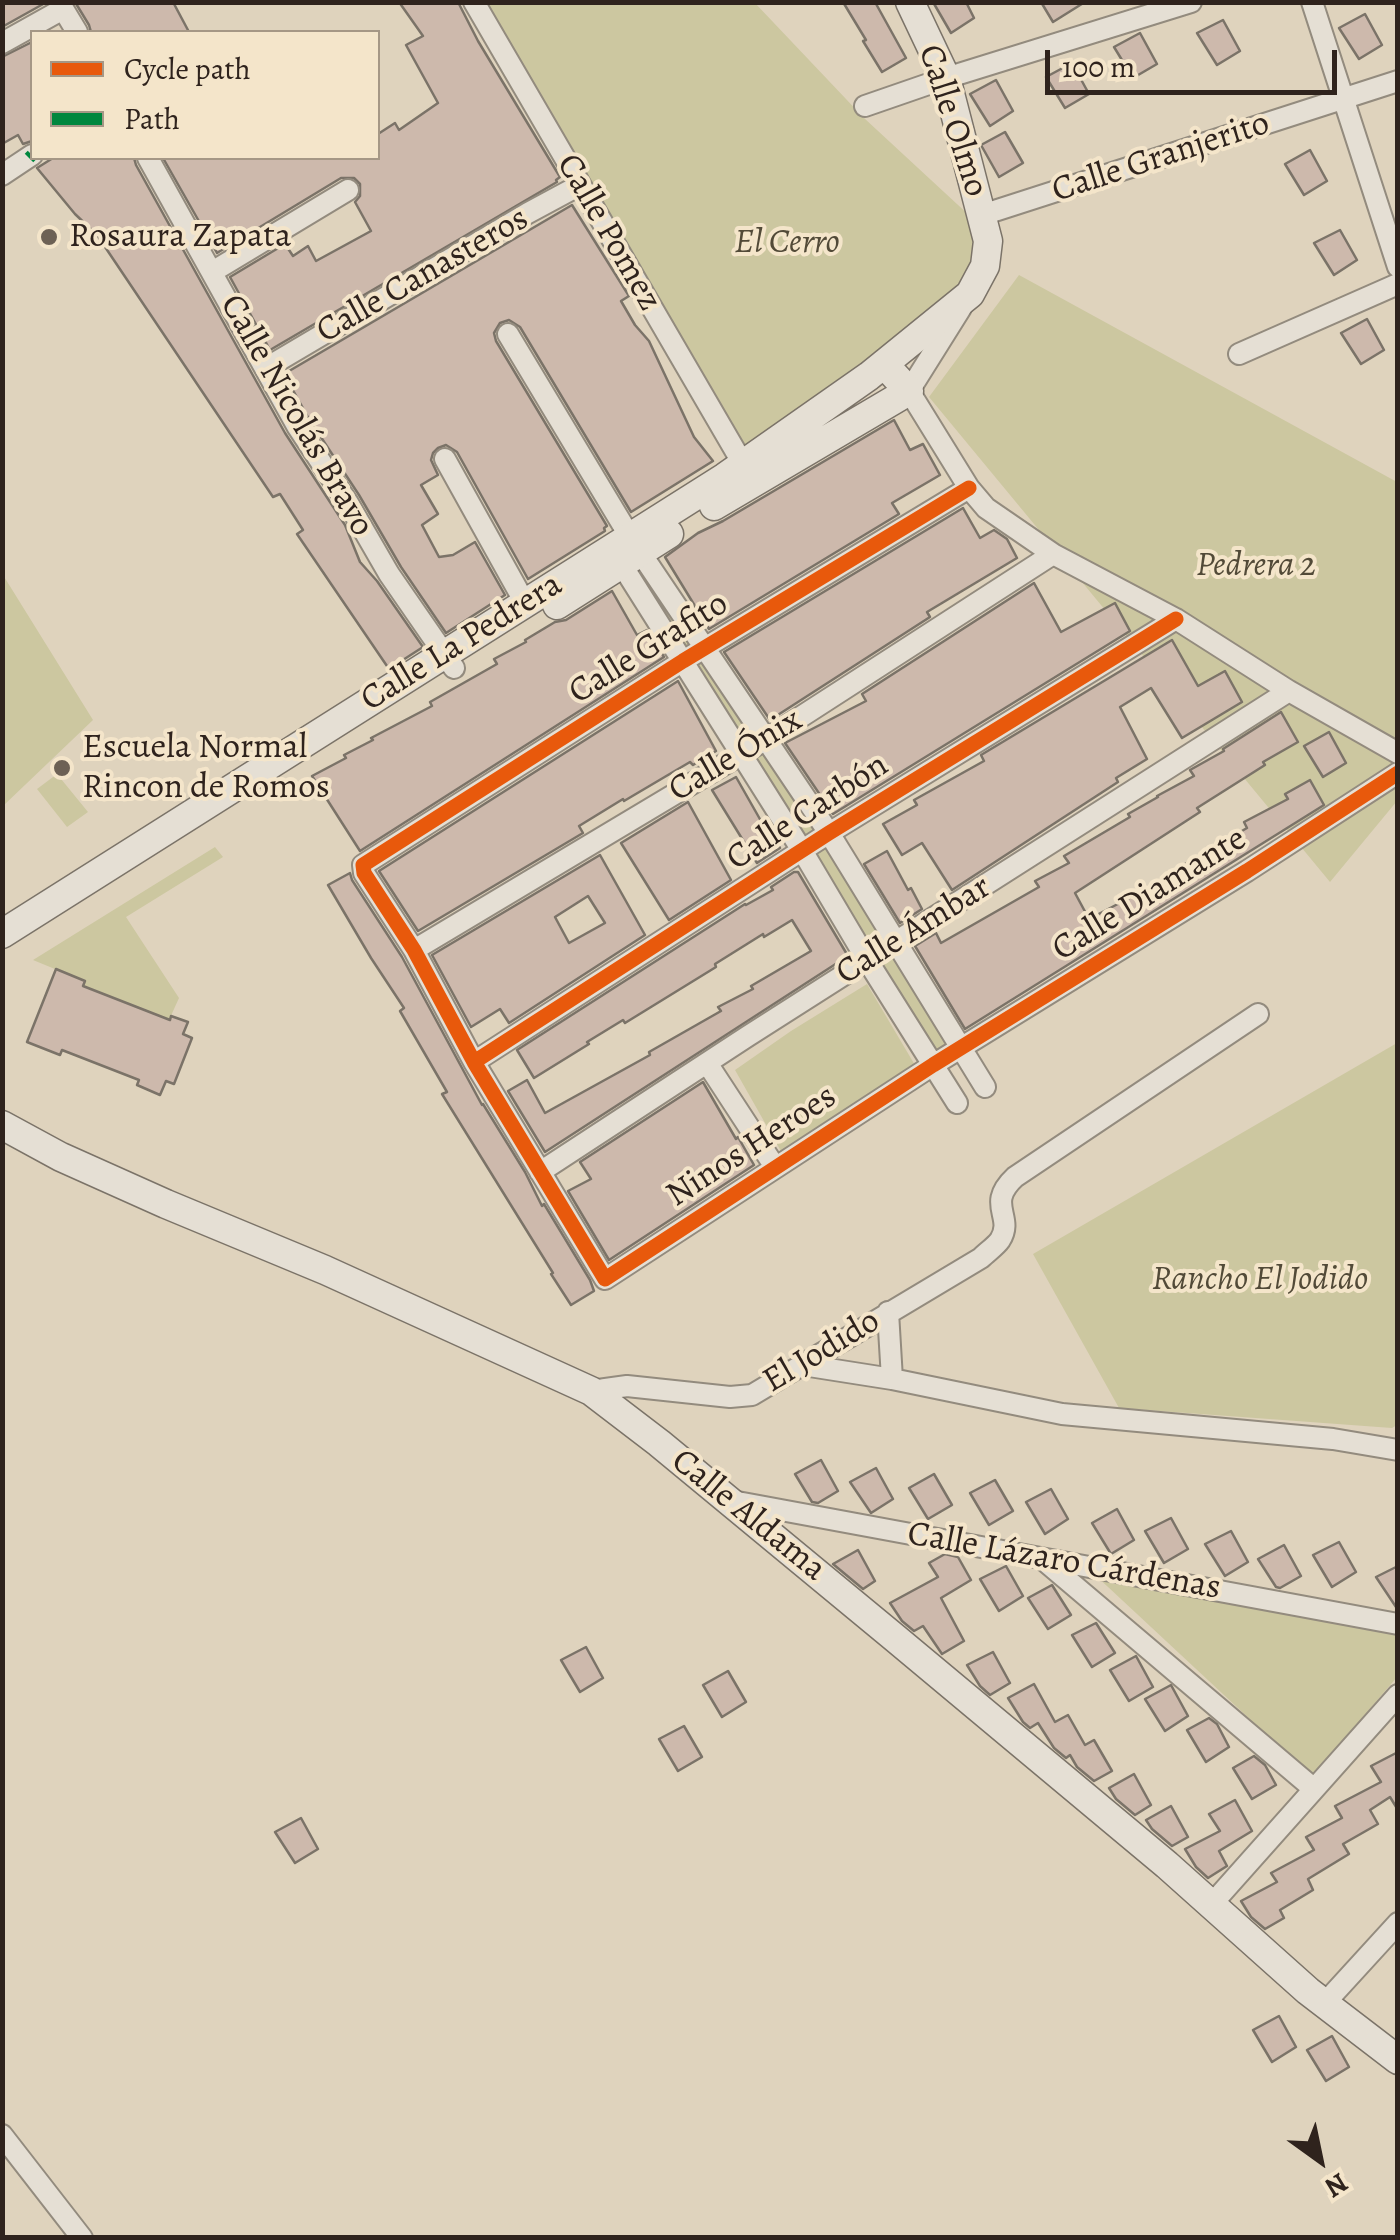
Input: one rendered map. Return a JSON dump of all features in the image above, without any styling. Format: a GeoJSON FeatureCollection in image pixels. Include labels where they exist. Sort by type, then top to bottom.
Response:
{"type":"FeatureCollection","features":[{"type":"Feature","properties":{"kind":"main road","name":"Calle Olmo"},"geometry":{"type":"LineString","coordinates":[[910,2],[946,78],[985,228]]}},
{"type":"Feature","properties":{"kind":"main road"},"geometry":{"type":"LineString","coordinates":[[970,294],[985,266],[985,228]]}},
{"type":"Feature","properties":{"kind":"main road","name":"Calle La Pedrera"},"geometry":{"type":"LineString","coordinates":[[2,955],[211,814],[626,550],[884,364],[970,294]]}},
{"type":"Feature","properties":{"kind":"main road"},"geometry":{"type":"LineString","coordinates":[[884,364],[909,391]]}},
{"type":"Feature","properties":{"kind":"main road","name":"Calle La Pedrera"},"geometry":{"type":"LineString","coordinates":[[449,661],[524,604],[909,391]]}},
{"type":"Feature","properties":{"kind":"main road","name":"Calle La Pedrera"},"geometry":{"type":"LineString","coordinates":[[2,934],[211,814]]}},
{"type":"Feature","properties":{"kind":"main road","name":"Calle Aldama"},"geometry":{"type":"LineString","coordinates":[[2,1125],[76,1164],[325,1270],[591,1392],[730,1501],[1211,1904],[1324,2004],[1398,2060]]}},
{"type":"Feature","properties":{"kind":"street","name":"Calle Pomez"},"geometry":{"type":"LineString","coordinates":[[474,2],[743,464]]}},
{"type":"Feature","properties":{"kind":"street"},"geometry":{"type":"LineString","coordinates":[[865,106],[1191,2]]}},
{"type":"Feature","properties":{"kind":"street"},"geometry":{"type":"LineString","coordinates":[[1312,2],[1398,268]]}},
{"type":"Feature","properties":{"kind":"street"},"geometry":{"type":"LineString","coordinates":[[2,43],[61,6],[76,30]]}},
{"type":"Feature","properties":{"kind":"street","name":"Calle Granjerito"},"geometry":{"type":"LineString","coordinates":[[985,228],[1398,81]]}},
{"type":"Feature","properties":{"kind":"street"},"geometry":{"type":"LineString","coordinates":[[2,175],[30,157]]}},
{"type":"Feature","properties":{"kind":"street","name":"Calle Nicolás Bravo"},"geometry":{"type":"LineString","coordinates":[[154,160],[297,426],[389,574],[449,661]]}},
{"type":"Feature","properties":{"kind":"street","name":"Calle Canasteros"},"geometry":{"type":"LineString","coordinates":[[266,368],[580,185]]}},
{"type":"Feature","properties":{"kind":"street"},"geometry":{"type":"LineString","coordinates":[[212,272],[348,190]]}},
{"type":"Feature","properties":{"kind":"street"},"geometry":{"type":"LineString","coordinates":[[1239,354],[1398,284]]}},
{"type":"Feature","properties":{"kind":"street"},"geometry":{"type":"LineString","coordinates":[[970,294],[909,391],[968,488],[986,508],[1052,554],[1176,619],[1288,691],[1398,753]]}},
{"type":"Feature","properties":{"kind":"street"},"geometry":{"type":"LineString","coordinates":[[508,334],[683,661],[956,1104]]}},
{"type":"Feature","properties":{"kind":"street"},"geometry":{"type":"LineString","coordinates":[[445,459],[524,604]]}},
{"type":"Feature","properties":{"kind":"street","name":"Calle Grafito"},"geometry":{"type":"LineString","coordinates":[[414,950],[364,873],[364,865],[683,661],[968,488]]}},
{"type":"Feature","properties":{"kind":"street"},"geometry":{"type":"LineString","coordinates":[[626,550],[705,649],[829,833],[984,1087]]}},
{"type":"Feature","properties":{"kind":"street","name":"Calle Ónix"},"geometry":{"type":"LineString","coordinates":[[414,950],[765,740],[1052,554]]}},
{"type":"Feature","properties":{"kind":"street","name":"Calle Carbón"},"geometry":{"type":"LineString","coordinates":[[474,1062],[829,833],[1176,619]]}},
{"type":"Feature","properties":{"kind":"street","name":"Calle Ámbar"},"geometry":{"type":"LineString","coordinates":[[540,1172],[1288,691]]}},
{"type":"Feature","properties":{"kind":"street","name":"Calle Diamante"},"geometry":{"type":"LineString","coordinates":[[932,1065],[1398,774]]}},
{"type":"Feature","properties":{"kind":"street"},"geometry":{"type":"LineString","coordinates":[[414,950],[474,1062],[540,1172]]}},
{"type":"Feature","properties":{"kind":"street","name":"El Jodido"},"geometry":{"type":"LineString","coordinates":[[591,1392],[627,1386],[730,1397],[752,1395],[981,1258],[1000,1241],[1005,1228],[1000,1200],[1004,1188],[1016,1177],[1258,1014]]}},
{"type":"Feature","properties":{"kind":"street"},"geometry":{"type":"LineString","coordinates":[[707,1064],[775,1167]]}},
{"type":"Feature","properties":{"kind":"street","name":"Ninos Heroes"},"geometry":{"type":"LineString","coordinates":[[540,1172],[605,1280],[932,1065]]}},
{"type":"Feature","properties":{"kind":"street"},"geometry":{"type":"LineString","coordinates":[[888,1312],[892,1379]]}},
{"type":"Feature","properties":{"kind":"street"},"geometry":{"type":"LineString","coordinates":[[803,1365],[1062,1414],[1333,1440],[1398,1450]]}},
{"type":"Feature","properties":{"kind":"street","name":"Calle Lázaro Cárdenas"},"geometry":{"type":"LineString","coordinates":[[730,1501],[1398,1624]]}},
{"type":"Feature","properties":{"kind":"street"},"geometry":{"type":"LineString","coordinates":[[1041,1558],[1314,1789]]}},
{"type":"Feature","properties":{"kind":"street"},"geometry":{"type":"LineString","coordinates":[[1211,1904],[1398,1696]]}},
{"type":"Feature","properties":{"kind":"street"},"geometry":{"type":"LineString","coordinates":[[1324,2004],[1398,1923]]}},
{"type":"Feature","properties":{"kind":"street"},"geometry":{"type":"LineString","coordinates":[[2,2135],[82,2238]]}},
{"type":"Feature","properties":{"kind":"green space","name":"El Cerro"},"geometry":{"type":"Polygon","coordinates":[[[473,3],[755,3],[864,118],[971,217],[980,242],[964,289],[881,356],[742,447],[473,3]]]}},
{"type":"Feature","properties":{"kind":"green space","name":"Pedrera 2"},"geometry":{"type":"Polygon","coordinates":[[[1019,275],[1397,482],[1397,801],[1330,882],[929,397],[1019,275]]]}},
{"type":"Feature","properties":{"kind":"green space"},"geometry":{"type":"Polygon","coordinates":[[[645,562],[959,1053],[941,1065],[636,570],[645,562]]]}},
{"type":"Feature","properties":{"kind":"green space"},"geometry":{"type":"Polygon","coordinates":[[[3,575],[93,720],[2,806],[3,575]]]}},
{"type":"Feature","properties":{"kind":"green space"},"geometry":{"type":"Polygon","coordinates":[[[57,774],[88,812],[67,827],[37,789],[57,774]]]}},
{"type":"Feature","properties":{"kind":"green space"},"geometry":{"type":"Polygon","coordinates":[[[215,847],[223,857],[126,917],[179,998],[169,1020],[83,986],[84,981],[33,960],[215,847]]]}},
{"type":"Feature","properties":{"kind":"green space"},"geometry":{"type":"Polygon","coordinates":[[[867,984],[922,1077],[786,1160],[735,1070],[867,984]]]}},
{"type":"Feature","properties":{"kind":"green space","name":"Rancho El Jodido"},"geometry":{"type":"Polygon","coordinates":[[[1397,1043],[1397,1425],[1392,1428],[1119,1408],[1033,1254],[1397,1043]]]}},
{"type":"Feature","properties":{"kind":"green space"},"geometry":{"type":"Polygon","coordinates":[[[1093,1573],[1397,1633],[1397,1677],[1312,1777],[1093,1573]]]}},
{"type":"Feature","properties":{"kind":"building"},"geometry":{"type":"Polygon","coordinates":[[[2,2],[45,2],[45,3],[2,27],[2,2]]]}},
{"type":"Feature","properties":{"kind":"building"},"geometry":{"type":"Polygon","coordinates":[[[75,2],[173,2],[188,30],[90,30],[75,2]]]}},
{"type":"Feature","properties":{"kind":"building"},"geometry":{"type":"Polygon","coordinates":[[[399,2],[458,2],[560,177],[270,350],[230,277],[285,244],[293,256],[308,246],[316,261],[371,231],[355,202],[360,196],[360,184],[354,178],[341,178],[217,253],[164,160],[380,160],[380,133],[395,123],[399,130],[438,103],[406,45],[423,36],[399,2]]]}},
{"type":"Feature","properties":{"kind":"building"},"geometry":{"type":"Polygon","coordinates":[[[843,2],[875,2],[906,58],[882,72],[843,2]]]}},
{"type":"Feature","properties":{"kind":"building"},"geometry":{"type":"Polygon","coordinates":[[[933,2],[966,2],[974,18],[951,33],[933,2]]]}},
{"type":"Feature","properties":{"kind":"building"},"geometry":{"type":"Polygon","coordinates":[[[1041,2],[1085,2],[1053,22],[1041,2]]]}},
{"type":"Feature","properties":{"kind":"building"},"geometry":{"type":"Polygon","coordinates":[[[1365,14],[1382,45],[1359,59],[1339,28],[1365,14]]]}},
{"type":"Feature","properties":{"kind":"building"},"geometry":{"type":"Polygon","coordinates":[[[1223,20],[1240,51],[1217,65],[1197,33],[1223,20]]]}},
{"type":"Feature","properties":{"kind":"building"},"geometry":{"type":"Polygon","coordinates":[[[1140,33],[1157,64],[1133,78],[1114,47],[1140,33]]]}},
{"type":"Feature","properties":{"kind":"building"},"geometry":{"type":"Polygon","coordinates":[[[30,43],[30,142],[23,144],[18,135],[2,144],[2,57],[30,43]]]}},
{"type":"Feature","properties":{"kind":"building"},"geometry":{"type":"Polygon","coordinates":[[[1072,63],[1089,94],[1065,108],[1046,77],[1072,63]]]}},
{"type":"Feature","properties":{"kind":"building"},"geometry":{"type":"Polygon","coordinates":[[[996,80],[1013,111],[990,126],[970,94],[996,80]]]}},
{"type":"Feature","properties":{"kind":"building"},"geometry":{"type":"Polygon","coordinates":[[[1005,132],[1023,163],[999,177],[981,145],[1005,132]]]}},
{"type":"Feature","properties":{"kind":"building"},"geometry":{"type":"Polygon","coordinates":[[[1310,150],[1327,181],[1304,195],[1285,164],[1310,150]]]}},
{"type":"Feature","properties":{"kind":"building"},"geometry":{"type":"Polygon","coordinates":[[[50,160],[135,160],[285,433],[345,525],[360,562],[423,647],[389,669],[297,534],[303,530],[280,494],[273,497],[97,235],[37,168],[50,160]]]}},
{"type":"Feature","properties":{"kind":"building"},"geometry":{"type":"Polygon","coordinates":[[[572,205],[629,296],[621,301],[649,341],[694,437],[713,461],[631,512],[520,327],[509,320],[500,323],[494,333],[496,341],[607,526],[605,531],[528,579],[457,452],[446,445],[438,448],[431,460],[438,475],[421,485],[438,514],[422,525],[439,557],[453,555],[475,542],[505,595],[446,633],[401,567],[284,374],[572,205]]]}},
{"type":"Feature","properties":{"kind":"building"},"geometry":{"type":"Polygon","coordinates":[[[1340,230],[1357,260],[1334,275],[1314,243],[1340,230]]]}},
{"type":"Feature","properties":{"kind":"building"},"geometry":{"type":"Polygon","coordinates":[[[1367,319],[1384,350],[1361,364],[1341,333],[1367,319]]]}},
{"type":"Feature","properties":{"kind":"building"},"geometry":{"type":"Polygon","coordinates":[[[894,420],[910,450],[923,444],[940,475],[892,503],[899,514],[709,629],[665,557],[698,533],[894,420]]]}},
{"type":"Feature","properties":{"kind":"building"},"geometry":{"type":"Polygon","coordinates":[[[963,508],[980,538],[994,530],[1007,539],[1017,558],[927,612],[930,617],[770,720],[724,652],[963,508]]]}},
{"type":"Feature","properties":{"kind":"building"},"geometry":{"type":"Polygon","coordinates":[[[1034,583],[1061,632],[1115,603],[1130,631],[833,814],[785,743],[866,701],[862,694],[1034,583]]]}},
{"type":"Feature","properties":{"kind":"building"},"geometry":{"type":"Polygon","coordinates":[[[612,591],[637,635],[647,630],[664,657],[360,851],[312,776],[346,758],[344,755],[371,738],[432,706],[430,702],[497,664],[494,659],[612,591]]]}},
{"type":"Feature","properties":{"kind":"building"},"geometry":{"type":"Polygon","coordinates":[[[1172,640],[1198,686],[1225,671],[1242,702],[1182,738],[1151,688],[1120,707],[1147,759],[952,890],[922,843],[902,855],[883,824],[917,805],[914,800],[984,761],[981,755],[1172,640]]]}},
{"type":"Feature","properties":{"kind":"building"},"geometry":{"type":"Polygon","coordinates":[[[678,681],[716,751],[623,799],[579,826],[583,833],[418,931],[379,871],[678,681]]]}},
{"type":"Feature","properties":{"kind":"building"},"geometry":{"type":"Polygon","coordinates":[[[1281,712],[1298,742],[1263,762],[1265,765],[1197,808],[1200,812],[1075,893],[1089,919],[1162,881],[1161,878],[1247,828],[1244,822],[1288,799],[1285,794],[1310,780],[1324,805],[965,1029],[915,946],[936,933],[941,943],[1039,887],[1035,881],[1069,863],[1064,856],[1194,776],[1190,770],[1281,712]]]}},
{"type":"Feature","properties":{"kind":"building"},"geometry":{"type":"Polygon","coordinates":[[[1329,732],[1346,763],[1323,777],[1304,746],[1329,732]]]}},
{"type":"Feature","properties":{"kind":"building"},"geometry":{"type":"Polygon","coordinates":[[[736,777],[780,848],[757,863],[712,790],[736,777]]]}},
{"type":"Feature","properties":{"kind":"building"},"geometry":{"type":"Polygon","coordinates":[[[688,802],[731,880],[669,920],[621,843],[688,802]]]}},
{"type":"Feature","properties":{"kind":"building"},"geometry":{"type":"Polygon","coordinates":[[[887,851],[922,909],[900,923],[864,864],[887,851]]]}},
{"type":"Feature","properties":{"kind":"building"},"geometry":{"type":"Polygon","coordinates":[[[600,855],[645,935],[509,1023],[500,1009],[471,1027],[432,955],[600,855]],[[588,896],[555,917],[569,943],[605,923],[588,896]]]}},
{"type":"Feature","properties":{"kind":"building"},"geometry":{"type":"Polygon","coordinates":[[[798,872],[848,956],[545,1152],[508,1091],[527,1080],[545,1113],[650,1055],[649,1052],[721,1011],[718,1007],[811,951],[792,920],[764,937],[763,934],[534,1078],[517,1050],[773,890],[771,887],[798,872]]]}},
{"type":"Feature","properties":{"kind":"building"},"geometry":{"type":"Polygon","coordinates":[[[350,873],[402,957],[482,1105],[590,1280],[594,1291],[571,1305],[442,1094],[447,1092],[400,1011],[404,1008],[328,885],[350,873]]]}},
{"type":"Feature","properties":{"kind":"building"},"geometry":{"type":"Polygon","coordinates":[[[56,969],[85,981],[83,986],[170,1020],[171,1016],[188,1022],[183,1034],[192,1038],[174,1084],[166,1081],[160,1095],[137,1085],[139,1080],[62,1050],[60,1055],[27,1042],[56,969]]]}},
{"type":"Feature","properties":{"kind":"building"},"geometry":{"type":"Polygon","coordinates":[[[703,1082],[754,1165],[609,1260],[568,1191],[591,1179],[580,1162],[703,1082]]]}},
{"type":"Feature","properties":{"kind":"building"},"geometry":{"type":"Polygon","coordinates":[[[821,1460],[838,1491],[818,1503],[812,1502],[795,1474],[821,1460]]]}},
{"type":"Feature","properties":{"kind":"building"},"geometry":{"type":"Polygon","coordinates":[[[876,1468],[893,1499],[871,1513],[850,1482],[876,1468]]]}},
{"type":"Feature","properties":{"kind":"building"},"geometry":{"type":"Polygon","coordinates":[[[934,1474],[952,1505],[928,1519],[909,1488],[934,1474]]]}},
{"type":"Feature","properties":{"kind":"building"},"geometry":{"type":"Polygon","coordinates":[[[995,1480],[1013,1511],[989,1525],[970,1493],[995,1480]]]}},
{"type":"Feature","properties":{"kind":"building"},"geometry":{"type":"Polygon","coordinates":[[[1051,1489],[1068,1519],[1045,1534],[1026,1502],[1051,1489]]]}},
{"type":"Feature","properties":{"kind":"building"},"geometry":{"type":"Polygon","coordinates":[[[1117,1509],[1134,1540],[1111,1554],[1092,1523],[1117,1509]]]}},
{"type":"Feature","properties":{"kind":"building"},"geometry":{"type":"Polygon","coordinates":[[[1171,1518],[1188,1549],[1164,1563],[1145,1531],[1171,1518]]]}},
{"type":"Feature","properties":{"kind":"building"},"geometry":{"type":"Polygon","coordinates":[[[1231,1531],[1248,1562],[1225,1576],[1205,1544],[1231,1531]]]}},
{"type":"Feature","properties":{"kind":"building"},"geometry":{"type":"Polygon","coordinates":[[[1339,1542],[1356,1572],[1332,1587],[1313,1555],[1339,1542]]]}},
{"type":"Feature","properties":{"kind":"building"},"geometry":{"type":"Polygon","coordinates":[[[1284,1545],[1301,1576],[1280,1588],[1258,1559],[1284,1545]]]}},
{"type":"Feature","properties":{"kind":"building"},"geometry":{"type":"Polygon","coordinates":[[[858,1550],[875,1581],[863,1589],[833,1564],[858,1550]]]}},
{"type":"Feature","properties":{"kind":"building"},"geometry":{"type":"Polygon","coordinates":[[[945,1554],[958,1557],[971,1580],[941,1598],[964,1641],[942,1654],[923,1626],[914,1631],[890,1603],[938,1577],[929,1563],[945,1554]]]}},
{"type":"Feature","properties":{"kind":"building"},"geometry":{"type":"Polygon","coordinates":[[[1006,1566],[1023,1596],[999,1611],[980,1579],[1006,1566]]]}},
{"type":"Feature","properties":{"kind":"building"},"geometry":{"type":"Polygon","coordinates":[[[1398,1566],[1398,1610],[1376,1577],[1398,1566]]]}},
{"type":"Feature","properties":{"kind":"building"},"geometry":{"type":"Polygon","coordinates":[[[1052,1585],[1071,1615],[1048,1629],[1028,1598],[1052,1585]]]}},
{"type":"Feature","properties":{"kind":"building"},"geometry":{"type":"Polygon","coordinates":[[[1096,1623],[1115,1653],[1092,1667],[1072,1635],[1096,1623]]]}},
{"type":"Feature","properties":{"kind":"building"},"geometry":{"type":"Polygon","coordinates":[[[586,1647],[603,1678],[580,1692],[561,1660],[586,1647]]]}},
{"type":"Feature","properties":{"kind":"building"},"geometry":{"type":"Polygon","coordinates":[[[993,1652],[1010,1683],[990,1695],[967,1665],[993,1652]]]}},
{"type":"Feature","properties":{"kind":"building"},"geometry":{"type":"Polygon","coordinates":[[[1136,1656],[1153,1687],[1129,1701],[1110,1670],[1136,1656]]]}},
{"type":"Feature","properties":{"kind":"building"},"geometry":{"type":"Polygon","coordinates":[[[728,1671],[746,1702],[722,1717],[703,1685],[728,1671]]]}},
{"type":"Feature","properties":{"kind":"building"},"geometry":{"type":"Polygon","coordinates":[[[1034,1684],[1055,1722],[1068,1715],[1085,1745],[1094,1740],[1112,1771],[1094,1781],[1070,1755],[1066,1758],[1054,1748],[1038,1723],[1030,1728],[1023,1722],[1008,1698],[1034,1684]]]}},
{"type":"Feature","properties":{"kind":"building"},"geometry":{"type":"Polygon","coordinates":[[[1171,1685],[1188,1716],[1165,1731],[1145,1699],[1171,1685]]]}},
{"type":"Feature","properties":{"kind":"building"},"geometry":{"type":"Polygon","coordinates":[[[1209,1718],[1217,1724],[1229,1747],[1206,1762],[1187,1730],[1209,1718]]]}},
{"type":"Feature","properties":{"kind":"building"},"geometry":{"type":"Polygon","coordinates":[[[684,1726],[702,1757],[678,1771],[659,1739],[684,1726]]]}},
{"type":"Feature","properties":{"kind":"building"},"geometry":{"type":"Polygon","coordinates":[[[1398,1752],[1398,1810],[1390,1797],[1370,1810],[1378,1824],[1343,1844],[1349,1854],[1308,1879],[1313,1890],[1280,1910],[1284,1918],[1265,1929],[1241,1901],[1277,1882],[1271,1873],[1314,1850],[1306,1837],[1342,1818],[1335,1806],[1381,1782],[1371,1766],[1398,1752]]]}},
{"type":"Feature","properties":{"kind":"building"},"geometry":{"type":"Polygon","coordinates":[[[1254,1756],[1265,1765],[1276,1785],[1252,1799],[1233,1768],[1254,1756]]]}},
{"type":"Feature","properties":{"kind":"building"},"geometry":{"type":"Polygon","coordinates":[[[1134,1774],[1151,1805],[1135,1815],[1109,1788],[1134,1774]]]}},
{"type":"Feature","properties":{"kind":"building"},"geometry":{"type":"Polygon","coordinates":[[[1235,1800],[1252,1831],[1219,1851],[1227,1866],[1208,1878],[1185,1849],[1220,1831],[1209,1814],[1235,1800]]]}},
{"type":"Feature","properties":{"kind":"building"},"geometry":{"type":"Polygon","coordinates":[[[1171,1806],[1188,1837],[1172,1846],[1146,1820],[1171,1806]]]}},
{"type":"Feature","properties":{"kind":"building"},"geometry":{"type":"Polygon","coordinates":[[[301,1818],[318,1849],[295,1863],[275,1832],[301,1818]]]}},
{"type":"Feature","properties":{"kind":"building"},"geometry":{"type":"Polygon","coordinates":[[[1279,2016],[1296,2047],[1272,2062],[1253,2030],[1279,2016]]]}},
{"type":"Feature","properties":{"kind":"building"},"geometry":{"type":"Polygon","coordinates":[[[1332,2036],[1349,2067],[1326,2081],[1307,2050],[1332,2036]]]}},
{"type":"Feature","properties":{"kind":"cycle path"},"geometry":{"type":"LineString","coordinates":[[969,488],[683,661],[363,865],[364,873],[414,950],[474,1062],[605,1279],[933,1065],[1398,773]]}},
{"type":"Feature","properties":{"kind":"cycle path"},"geometry":{"type":"LineString","coordinates":[[474,1062],[829,833],[1176,619]]}},
{"type":"Feature","properties":{"kind":"place","name":"Rosaura Zapata"},"geometry":{"type":"Point","coordinates":[49,237]}},
{"type":"Feature","properties":{"kind":"place","name":"Escuela Normal Rincon de Romos"},"geometry":{"type":"Point","coordinates":[62,768]}}]}
